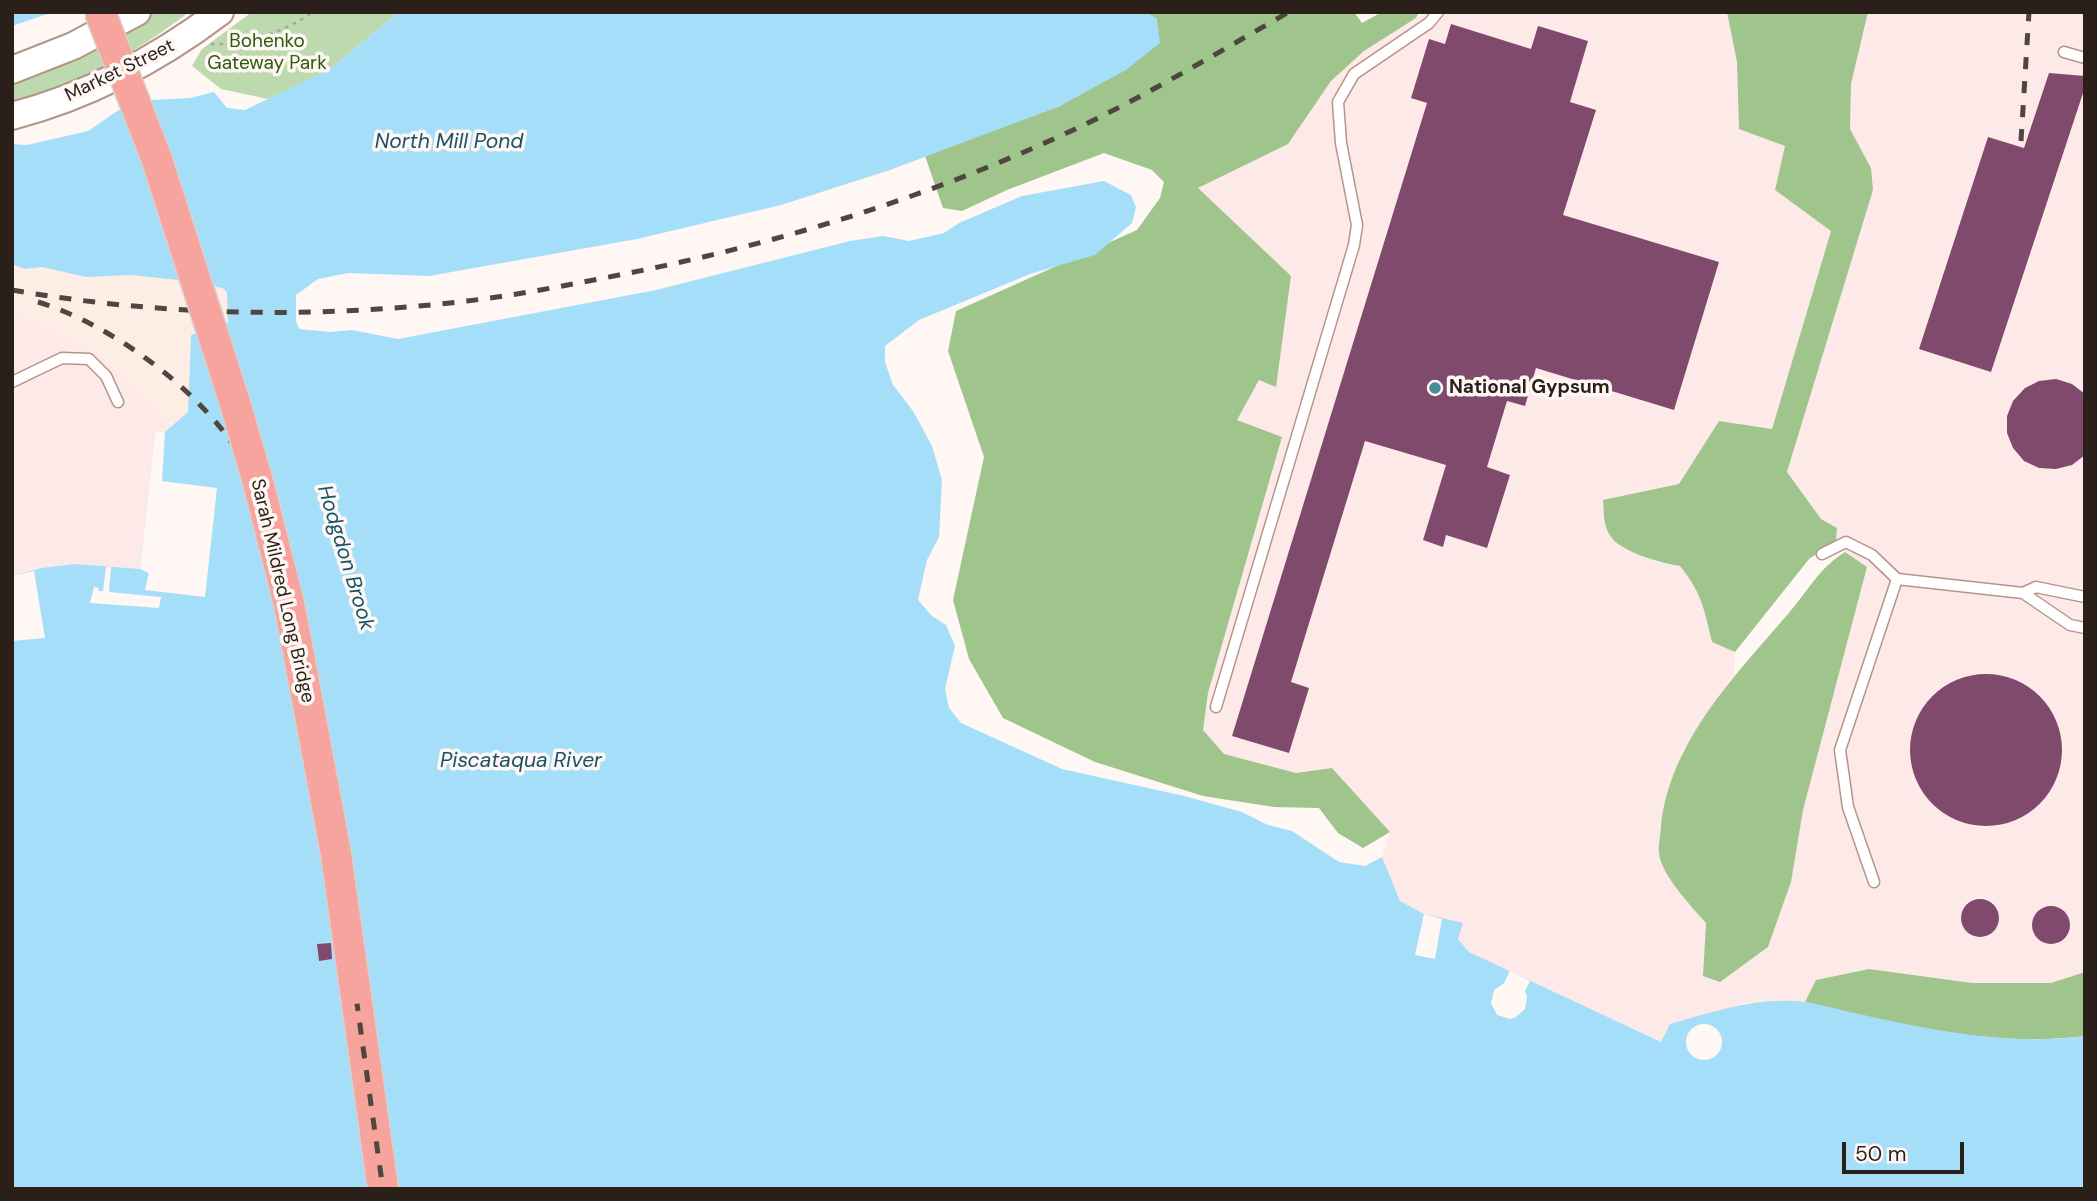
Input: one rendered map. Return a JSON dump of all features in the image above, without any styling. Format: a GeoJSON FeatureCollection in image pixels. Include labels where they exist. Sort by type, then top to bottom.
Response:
{"type":"FeatureCollection","features":[{"type":"Feature","properties":{"kind":"main road","name":"Sarah Mildred Long Bridge"},"geometry":{"type":"LineString","coordinates":[[100,12],[157,160],[230,387],[289,604],[336,854],[383,1189]]}},
{"type":"Feature","properties":{"kind":"main road"},"geometry":{"type":"LineString","coordinates":[[12,70],[73,46],[137,12]]}},
{"type":"Feature","properties":{"kind":"main road","name":"Market Street"},"geometry":{"type":"LineString","coordinates":[[12,116],[63,100],[119,76],[172,46],[220,12]]}},
{"type":"Feature","properties":{"kind":"lane"},"geometry":{"type":"LineString","coordinates":[[1216,707],[1354,245],[1357,225],[1341,143],[1338,102],[1354,74],[1429,23],[1438,12]]}},
{"type":"Feature","properties":{"kind":"lane"},"geometry":{"type":"LineString","coordinates":[[2064,52],[2085,58]]}},
{"type":"Feature","properties":{"kind":"lane"},"geometry":{"type":"LineString","coordinates":[[12,382],[62,359],[89,359],[106,376],[117,402]]}},
{"type":"Feature","properties":{"kind":"lane"},"geometry":{"type":"LineString","coordinates":[[1822,554],[1846,542],[1872,555],[1897,579],[2023,593],[2070,625],[2085,628]]}},
{"type":"Feature","properties":{"kind":"lane"},"geometry":{"type":"LineString","coordinates":[[1874,882],[1848,807],[1840,750],[1897,579]]}},
{"type":"Feature","properties":{"kind":"lane"},"geometry":{"type":"LineString","coordinates":[[2023,593],[2036,587],[2085,597]]}},
{"type":"Feature","properties":{"kind":"path"},"geometry":{"type":"LineString","coordinates":[[203,43],[214,45],[240,42],[292,25],[313,12]]}},
{"type":"Feature","properties":{"kind":"shaded area","name":"National Gypsum"},"geometry":{"type":"Polygon","coordinates":[[[1430,12],[1727,12],[1737,62],[1740,129],[1785,146],[1775,190],[1831,230],[1772,429],[1719,421],[1679,484],[1603,501],[1604,522],[1610,537],[1656,562],[1680,566],[1695,585],[1712,642],[1735,652],[1734,675],[1681,753],[1676,889],[1706,923],[1703,975],[1720,981],[1768,947],[1791,882],[1803,810],[1867,567],[1845,552],[1836,541],[1837,528],[1821,519],[1787,473],[1873,190],[1871,168],[1850,129],[1851,84],[1868,12],[2085,12],[2085,972],[2051,983],[1972,983],[1869,969],[1816,980],[1804,1002],[1744,1003],[1661,1042],[1469,952],[1442,919],[1424,914],[1400,901],[1382,857],[1390,832],[1332,768],[1296,773],[1224,754],[1203,730],[1208,693],[1282,437],[1237,420],[1259,380],[1276,386],[1198,188],[1288,144],[1331,81],[1364,51],[1430,12]]]}},
{"type":"Feature","properties":{"kind":"shaded area"},"geometry":{"type":"Polygon","coordinates":[[[12,264],[25,269],[42,267],[86,277],[132,275],[205,283],[224,289],[227,293],[228,322],[191,335],[188,412],[172,426],[105,359],[27,317],[12,313],[12,264]]]}},
{"type":"Feature","properties":{"kind":"shaded area"},"geometry":{"type":"Polygon","coordinates":[[[12,313],[27,317],[105,359],[172,426],[165,432],[140,569],[76,564],[12,641],[12,313]]]}},
{"type":"Feature","properties":{"kind":"green space"},"geometry":{"type":"Polygon","coordinates":[[[153,12],[189,12],[149,41],[83,78],[12,103],[12,77],[134,24],[153,12]]]}},
{"type":"Feature","properties":{"kind":"green space","name":"Bohenko Gateway Park"},"geometry":{"type":"Polygon","coordinates":[[[252,12],[399,12],[330,69],[268,99],[221,89],[192,66],[202,49],[252,12]]]}},
{"type":"Feature","properties":{"kind":"green space"},"geometry":{"type":"Polygon","coordinates":[[[1145,12],[1354,12],[1362,23],[1382,12],[1419,12],[1416,18],[1364,51],[1331,81],[1288,144],[1198,188],[1291,276],[1276,387],[1259,380],[1237,420],[1282,437],[1208,693],[1203,730],[1224,754],[1296,773],[1332,768],[1390,832],[1363,848],[1338,833],[1319,808],[1274,807],[1203,796],[1095,762],[1003,718],[969,659],[953,600],[984,457],[948,351],[956,311],[1137,230],[1160,198],[1164,182],[1152,170],[1104,153],[1007,190],[962,211],[943,208],[925,156],[1060,106],[1157,19],[1145,12]]]}},
{"type":"Feature","properties":{"kind":"green space"},"geometry":{"type":"Polygon","coordinates":[[[1727,12],[1868,12],[1851,84],[1850,129],[1871,168],[1873,190],[1787,472],[1821,519],[1837,528],[1836,541],[1809,559],[1735,652],[1712,642],[1698,593],[1680,566],[1641,556],[1614,540],[1606,526],[1603,500],[1679,484],[1719,421],[1772,429],[1831,231],[1775,190],[1785,146],[1739,129],[1737,62],[1727,12]]]}},
{"type":"Feature","properties":{"kind":"green space"},"geometry":{"type":"Polygon","coordinates":[[[1845,552],[1867,567],[1803,810],[1791,882],[1768,947],[1720,982],[1703,976],[1706,923],[1678,890],[1661,862],[1659,843],[1667,795],[1677,766],[1708,711],[1821,572],[1845,552]]]}},
{"type":"Feature","properties":{"kind":"green space"},"geometry":{"type":"Polygon","coordinates":[[[1869,969],[1972,983],[2051,983],[2085,972],[2085,1036],[2014,1039],[1979,1036],[1908,1025],[1805,1002],[1816,980],[1869,969]]]}},
{"type":"Feature","properties":{"kind":"water"},"geometry":{"type":"Polygon","coordinates":[[[12,12],[53,12],[12,26],[12,12]]]}},
{"type":"Feature","properties":{"kind":"water","name":"Piscataqua River"},"geometry":{"type":"Polygon","coordinates":[[[399,12],[1145,12],[1157,19],[1160,43],[1126,70],[1060,106],[890,170],[781,205],[637,239],[429,276],[348,273],[318,279],[296,295],[296,321],[299,329],[330,332],[352,330],[398,339],[656,290],[850,241],[883,236],[909,241],[944,233],[959,223],[1022,196],[1104,181],[1131,195],[1136,207],[1132,223],[1095,255],[1030,274],[919,320],[885,346],[885,362],[893,385],[913,411],[932,446],[942,480],[939,537],[927,560],[918,600],[932,616],[946,625],[955,646],[945,689],[949,708],[961,723],[1062,769],[1242,812],[1268,825],[1292,831],[1339,862],[1365,866],[1382,857],[1400,901],[1424,914],[1463,923],[1458,939],[1469,952],[1661,1042],[1670,1024],[1737,1006],[1771,1001],[1813,1003],[1973,1035],[2029,1039],[2085,1036],[2085,1189],[12,1189],[12,576],[42,568],[76,564],[140,569],[155,432],[165,432],[188,412],[191,335],[228,322],[227,293],[224,289],[205,283],[132,275],[86,277],[42,267],[25,269],[12,264],[12,144],[27,145],[88,131],[132,101],[190,98],[214,92],[227,108],[245,110],[330,69],[399,12]]]}},
{"type":"Feature","properties":{"kind":"pier"},"geometry":{"type":"Polygon","coordinates":[[[155,432],[165,432],[162,481],[217,488],[205,597],[145,590],[149,573],[140,569],[155,432]]]}},
{"type":"Feature","properties":{"kind":"pier"},"geometry":{"type":"Polygon","coordinates":[[[106,567],[111,567],[109,592],[161,597],[159,608],[90,603],[94,587],[103,591],[106,567]]]}},
{"type":"Feature","properties":{"kind":"pier"},"geometry":{"type":"Polygon","coordinates":[[[34,571],[45,638],[12,641],[12,576],[34,571]]]}},
{"type":"Feature","properties":{"kind":"pier"},"geometry":{"type":"Polygon","coordinates":[[[1424,914],[1442,919],[1435,959],[1415,955],[1424,914]]]}},
{"type":"Feature","properties":{"kind":"pier"},"geometry":{"type":"Polygon","coordinates":[[[1510,971],[1530,981],[1525,991],[1525,1009],[1510,1019],[1497,1015],[1491,1003],[1494,990],[1504,983],[1510,971]]]}},
{"type":"Feature","properties":{"kind":"pier"},"geometry":{"type":"Polygon","coordinates":[[[1704,1024],[1717,1029],[1722,1042],[1717,1055],[1704,1060],[1691,1055],[1686,1042],[1691,1029],[1704,1024]]]}},
{"type":"Feature","properties":{"kind":"building","name":"National Gypsum"},"geometry":{"type":"Polygon","coordinates":[[[1451,24],[1531,49],[1538,26],[1588,41],[1570,102],[1596,110],[1563,215],[1719,262],[1674,410],[1536,368],[1525,406],[1507,401],[1487,467],[1510,475],[1487,548],[1446,535],[1443,547],[1423,540],[1446,465],[1365,441],[1291,682],[1309,688],[1289,753],[1232,736],[1427,103],[1411,98],[1429,39],[1445,44],[1451,24]]]}},
{"type":"Feature","properties":{"kind":"building"},"geometry":{"type":"Polygon","coordinates":[[[2049,73],[2085,76],[2085,87],[1991,372],[1919,349],[1988,137],[2024,148],[2049,73]]]}},
{"type":"Feature","properties":{"kind":"building"},"geometry":{"type":"Polygon","coordinates":[[[2056,379],[2072,384],[2085,394],[2085,455],[2072,465],[2056,469],[2039,468],[2024,461],[2013,448],[2007,433],[2007,416],[2013,401],[2025,388],[2039,381],[2056,379]]]}},
{"type":"Feature","properties":{"kind":"building"},"geometry":{"type":"Polygon","coordinates":[[[1986,674],[2015,680],[2040,696],[2056,721],[2062,750],[2056,779],[2040,804],[2015,820],[1986,826],[1957,820],[1932,804],[1916,779],[1910,750],[1916,721],[1932,696],[1957,680],[1986,674]]]}},
{"type":"Feature","properties":{"kind":"building"},"geometry":{"type":"Polygon","coordinates":[[[1980,899],[1993,905],[1999,918],[1993,931],[1980,937],[1967,931],[1961,918],[1967,905],[1980,899]]]}},
{"type":"Feature","properties":{"kind":"building"},"geometry":{"type":"Polygon","coordinates":[[[2051,906],[2065,911],[2070,925],[2065,939],[2051,944],[2037,939],[2032,925],[2037,911],[2051,906]]]}},
{"type":"Feature","properties":{"kind":"building"},"geometry":{"type":"Polygon","coordinates":[[[331,943],[332,959],[319,961],[317,944],[331,943]]]}},
{"type":"Feature","properties":{"kind":"railway"},"geometry":{"type":"LineString","coordinates":[[12,290],[68,299],[182,310],[354,311],[505,296],[677,263],[849,217],[961,178],[1071,131],[1127,103],[1289,12]]}},
{"type":"Feature","properties":{"kind":"railway"},"geometry":{"type":"LineString","coordinates":[[2021,141],[2029,12]]}},
{"type":"Feature","properties":{"kind":"railway"},"geometry":{"type":"LineString","coordinates":[[38,302],[98,328],[158,367],[210,416],[231,442],[255,486],[291,619],[330,815],[383,1189]]}},
{"type":"Feature","properties":{"kind":"place","name":"National Gypsum"},"geometry":{"type":"Point","coordinates":[1435,388]}},
{"type":"Feature","properties":{"kind":"water label","name":"North Mill Pond"},"geometry":{"type":"Point","coordinates":[449,142]}},
{"type":"Feature","properties":{"kind":"water label","name":"Hodgdon Brook"},"geometry":{"type":"Point","coordinates":[345,558]}}]}
